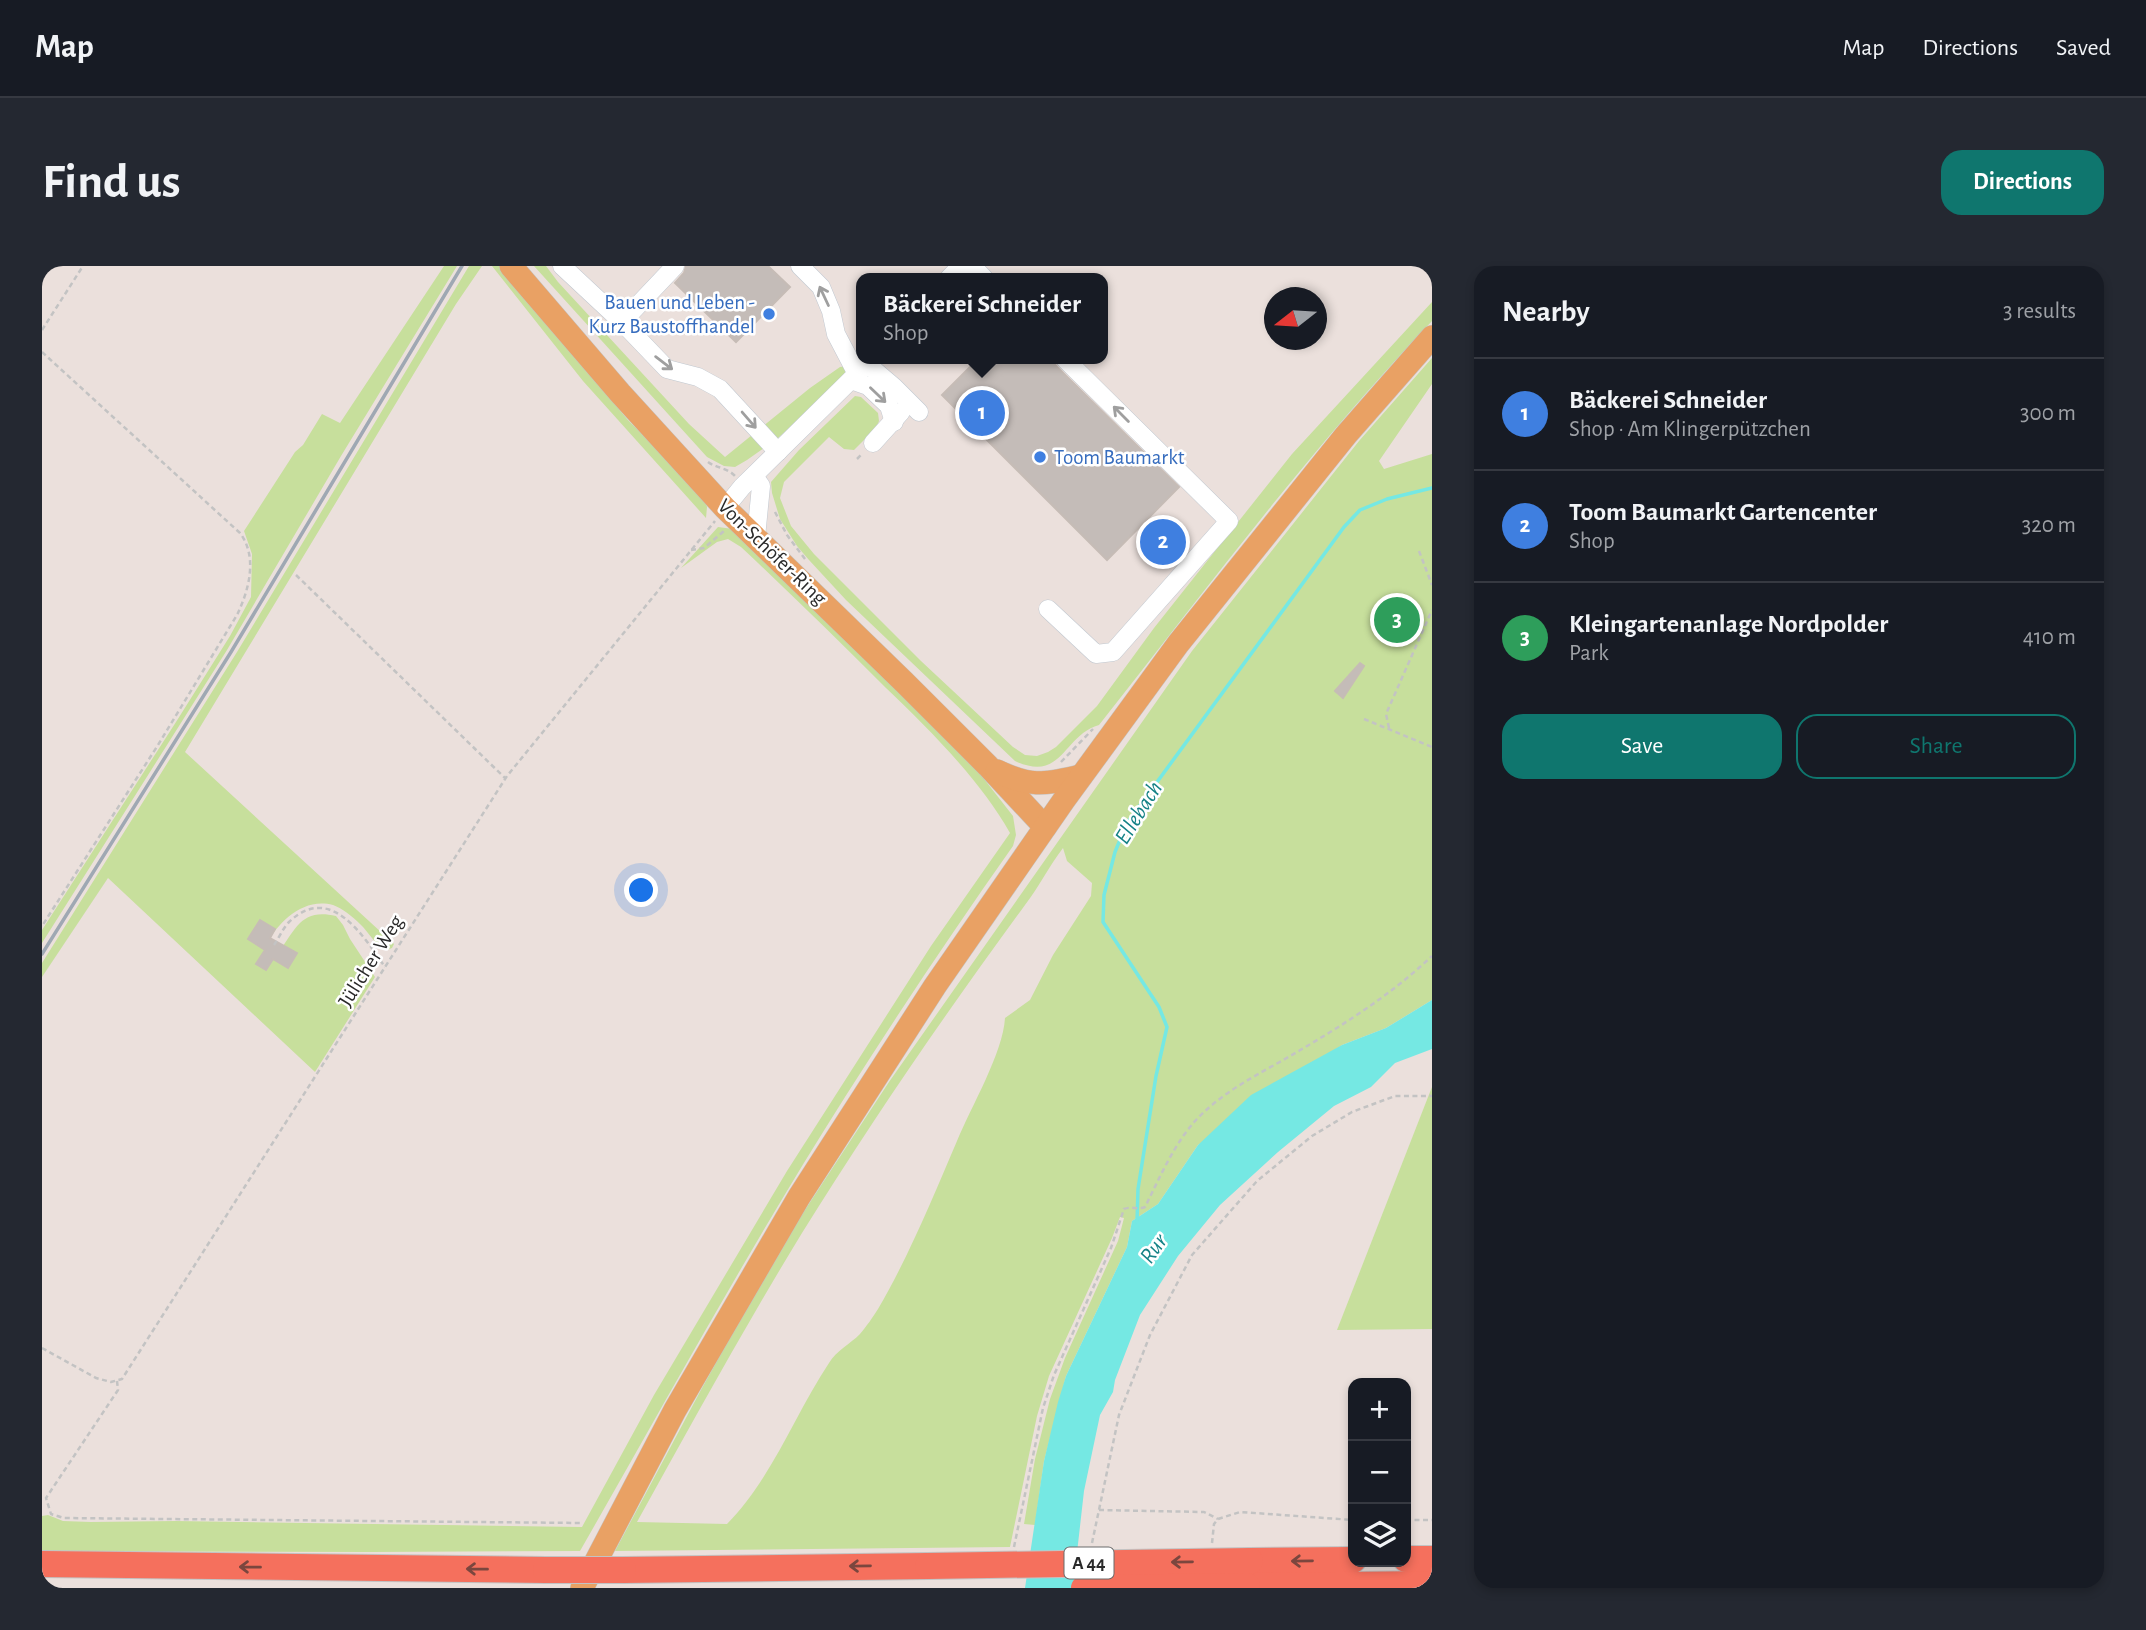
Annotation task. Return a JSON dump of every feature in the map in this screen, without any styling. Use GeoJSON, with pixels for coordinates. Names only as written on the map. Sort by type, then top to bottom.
{"type":"FeatureCollection","features":[{"type":"Feature","properties":{"kind":"highway"},"geometry":{"type":"LineString","coordinates":[[1411,1559],[1432,1559]]}},
{"type":"Feature","properties":{"kind":"highway","name":"A 44"},"geometry":{"type":"LineString","coordinates":[[1084,1588],[1248,1574],[1348,1561]]}},
{"type":"Feature","properties":{"kind":"highway","name":"A 44"},"geometry":{"type":"LineString","coordinates":[[42,1564],[546,1570],[928,1566],[1248,1574],[1432,1584]]}},
{"type":"Feature","properties":{"kind":"main road","name":"Von-Schöfer-Ring"},"geometry":{"type":"LineString","coordinates":[[511,266],[620,393],[725,508],[988,766],[1045,827]]}},
{"type":"Feature","properties":{"kind":"main road"},"geometry":{"type":"LineString","coordinates":[[582,1588],[675,1410],[799,1197],[934,986],[1178,644],[1346,435],[1432,337]]}},
{"type":"Feature","properties":{"kind":"main road"},"geometry":{"type":"LineString","coordinates":[[988,766],[1021,782],[1053,782],[1082,776]]}},
{"type":"Feature","properties":{"kind":"street"},"geometry":{"type":"LineString","coordinates":[[562,266],[667,369],[698,377],[720,389],[778,452]]}},
{"type":"Feature","properties":{"kind":"street"},"geometry":{"type":"LineString","coordinates":[[622,322],[675,266]]}},
{"type":"Feature","properties":{"kind":"street"},"geometry":{"type":"LineString","coordinates":[[800,266],[821,287],[831,311],[836,334],[856,361]]}},
{"type":"Feature","properties":{"kind":"street"},"geometry":{"type":"LineString","coordinates":[[1048,609],[1096,654],[1113,652],[1229,521],[1070,364]]}},
{"type":"Feature","properties":{"kind":"street"},"geometry":{"type":"LineString","coordinates":[[725,508],[748,481],[862,369]]}},
{"type":"Feature","properties":{"kind":"street"},"geometry":{"type":"LineString","coordinates":[[862,369],[894,387],[919,412]]}},
{"type":"Feature","properties":{"kind":"street"},"geometry":{"type":"LineString","coordinates":[[862,369],[868,386],[888,406],[894,422]]}},
{"type":"Feature","properties":{"kind":"street"},"geometry":{"type":"LineString","coordinates":[[878,443],[901,411],[905,399]]}},
{"type":"Feature","properties":{"kind":"street"},"geometry":{"type":"LineString","coordinates":[[748,481],[761,486],[757,537]]}},
{"type":"Feature","properties":{"kind":"path"},"geometry":{"type":"LineString","coordinates":[[42,330],[83,266]]}},
{"type":"Feature","properties":{"kind":"path"},"geometry":{"type":"LineString","coordinates":[[42,352],[240,533],[247,547],[250,567],[250,577],[237,615],[42,926]]}},
{"type":"Feature","properties":{"kind":"path"},"geometry":{"type":"LineString","coordinates":[[708,462],[748,481]]}},
{"type":"Feature","properties":{"kind":"path"},"geometry":{"type":"LineString","coordinates":[[760,503],[773,504],[776,516],[787,535],[810,566]]}},
{"type":"Feature","properties":{"kind":"path","name":"Jülicher Weg"},"geometry":{"type":"LineString","coordinates":[[580,1523],[64,1518],[51,1514],[46,1498],[118,1390],[117,1381],[122,1380],[130,1369],[506,778],[725,508]]}},
{"type":"Feature","properties":{"kind":"path"},"geometry":{"type":"LineString","coordinates":[[1419,551],[1432,585]]}},
{"type":"Feature","properties":{"kind":"path"},"geometry":{"type":"LineString","coordinates":[[296,575],[506,778]]}},
{"type":"Feature","properties":{"kind":"path"},"geometry":{"type":"LineString","coordinates":[[1389,728],[1386,714],[1432,610]]}},
{"type":"Feature","properties":{"kind":"path"},"geometry":{"type":"LineString","coordinates":[[1364,719],[1432,747]]}},
{"type":"Feature","properties":{"kind":"path"},"geometry":{"type":"LineString","coordinates":[[1055,765],[1065,759],[1092,729],[1109,738]]}},
{"type":"Feature","properties":{"kind":"path"},"geometry":{"type":"LineString","coordinates":[[274,945],[288,923],[299,915],[319,908],[329,909],[357,928],[385,967]]}},
{"type":"Feature","properties":{"kind":"path"},"geometry":{"type":"LineString","coordinates":[[1013,1549],[1043,1408],[1054,1375],[1111,1248],[1124,1209],[1145,1207],[1178,1143],[1197,1119],[1223,1097],[1363,1011],[1432,956]]}},
{"type":"Feature","properties":{"kind":"path"},"geometry":{"type":"LineString","coordinates":[[1092,1546],[1119,1415],[1150,1335],[1192,1255],[1257,1181],[1312,1136],[1352,1112],[1395,1096],[1432,1096]]}},
{"type":"Feature","properties":{"kind":"path"},"geometry":{"type":"LineString","coordinates":[[42,1348],[96,1378],[117,1381]]}},
{"type":"Feature","properties":{"kind":"path"},"geometry":{"type":"LineString","coordinates":[[1099,1510],[1204,1512],[1218,1519]]}},
{"type":"Feature","properties":{"kind":"path"},"geometry":{"type":"LineString","coordinates":[[1211,1550],[1214,1524],[1218,1519],[1240,1512],[1348,1520]]}},
{"type":"Feature","properties":{"kind":"path"},"geometry":{"type":"LineString","coordinates":[[1411,1520],[1432,1520]]}},
{"type":"Feature","properties":{"kind":"green space"},"geometry":{"type":"Polygon","coordinates":[[[444,266],[457,266],[227,650],[42,943],[42,930],[230,636],[251,597],[252,554],[244,531],[322,414],[340,423],[444,266]]]}},
{"type":"Feature","properties":{"kind":"green space"},"geometry":{"type":"Polygon","coordinates":[[[469,266],[482,266],[456,304],[185,752],[394,944],[387,950],[383,948],[347,913],[333,905],[322,903],[293,913],[266,944],[279,952],[301,922],[315,915],[336,916],[375,977],[315,1072],[108,878],[42,977],[42,963],[237,652],[469,266]]]}},
{"type":"Feature","properties":{"kind":"green space"},"geometry":{"type":"Polygon","coordinates":[[[492,266],[502,266],[627,419],[704,498],[706,518],[583,381],[492,266]]]}},
{"type":"Feature","properties":{"kind":"green space"},"geometry":{"type":"Polygon","coordinates":[[[534,266],[546,266],[689,424],[725,457],[840,367],[855,368],[777,439],[735,467],[724,466],[707,457],[534,266]]]}},
{"type":"Feature","properties":{"kind":"green space"},"geometry":{"type":"Polygon","coordinates":[[[1432,302],[1432,321],[1344,418],[1220,570],[1099,725],[1087,730],[1062,755],[1043,766],[1031,766],[1015,761],[846,600],[797,546],[780,519],[771,482],[799,450],[855,396],[861,397],[878,413],[876,428],[854,450],[844,449],[829,437],[784,482],[780,498],[791,526],[814,554],[921,661],[1013,747],[1025,755],[1037,756],[1056,747],[1097,706],[1154,628],[1292,454],[1432,302]]]}},
{"type":"Feature","properties":{"kind":"green space"},"geometry":{"type":"Polygon","coordinates":[[[1432,358],[1432,384],[1379,461],[1384,469],[1432,454],[1432,1000],[1386,1028],[1342,1045],[1198,1145],[1158,1204],[1132,1221],[1127,1247],[1066,1376],[1044,1461],[1035,1525],[1024,1524],[1035,1459],[1050,1399],[1065,1358],[1118,1241],[1124,1218],[1120,1217],[1049,1376],[1037,1416],[1010,1547],[615,1551],[747,1307],[799,1219],[889,1082],[1192,651],[1359,441],[1432,358]],[[1063,848],[855,1150],[759,1305],[637,1522],[727,1524],[743,1507],[770,1467],[832,1359],[860,1334],[876,1312],[930,1205],[986,1080],[999,1047],[1005,1018],[1030,1000],[1053,955],[1091,896],[1092,883],[1067,861],[1063,848]]]}},
{"type":"Feature","properties":{"kind":"green space"},"geometry":{"type":"Polygon","coordinates":[[[718,527],[733,529],[746,541],[977,770],[1013,816],[1016,835],[1013,846],[907,1002],[810,1153],[580,1551],[42,1551],[42,1516],[48,1515],[63,1521],[91,1522],[582,1527],[654,1395],[787,1171],[931,946],[1010,833],[984,794],[937,738],[741,547],[728,539],[717,542],[681,568],[718,527]]]}},
{"type":"Feature","properties":{"kind":"green space"},"geometry":{"type":"Polygon","coordinates":[[[1432,1087],[1432,1329],[1337,1330],[1430,1092],[1432,1087]]]}},
{"type":"Feature","properties":{"kind":"water","name":"Rur"},"geometry":{"type":"Polygon","coordinates":[[[1432,1000],[1432,1049],[1395,1063],[1371,1087],[1334,1106],[1220,1205],[1178,1256],[1140,1315],[1113,1392],[1100,1415],[1084,1491],[1073,1588],[1025,1588],[1044,1461],[1058,1402],[1066,1376],[1127,1247],[1132,1221],[1158,1204],[1198,1145],[1251,1095],[1342,1045],[1386,1028],[1432,1000]]]}},
{"type":"Feature","properties":{"kind":"building"},"geometry":{"type":"Polygon","coordinates":[[[686,266],[768,266],[790,287],[736,342],[675,283],[684,273],[686,266]]]}},
{"type":"Feature","properties":{"kind":"building"},"geometry":{"type":"Polygon","coordinates":[[[973,364],[1055,364],[1179,487],[1107,560],[942,395],[973,364]]]}},
{"type":"Feature","properties":{"kind":"building"},"geometry":{"type":"Polygon","coordinates":[[[1360,663],[1364,666],[1343,698],[1335,691],[1360,663]]]}},
{"type":"Feature","properties":{"kind":"building"},"geometry":{"type":"Polygon","coordinates":[[[260,920],[275,929],[270,938],[297,953],[288,968],[273,959],[266,970],[256,964],[265,950],[248,939],[260,920]]]}},
{"type":"Feature","properties":{"kind":"waterway","name":"Ellebach"},"geometry":{"type":"LineString","coordinates":[[1137,1222],[1138,1189],[1156,1076],[1167,1027],[1159,1007],[1103,922],[1104,895],[1115,852],[1127,823],[1344,527],[1360,510],[1387,499],[1432,488]]}},
{"type":"Feature","properties":{"kind":"railway"},"geometry":{"type":"LineString","coordinates":[[42,954],[231,652],[462,266]]}},
{"type":"Feature","properties":{"kind":"place","name":"Bauen und Leben - Kurz Baustoffhandel"},"geometry":{"type":"Point","coordinates":[769,314]}},
{"type":"Feature","properties":{"kind":"place","name":"Bäckerei Schneider"},"geometry":{"type":"Point","coordinates":[982,413]}},
{"type":"Feature","properties":{"kind":"place","name":"Toom Baumarkt"},"geometry":{"type":"Point","coordinates":[1040,457]}},
{"type":"Feature","properties":{"kind":"place","name":"Toom Baumarkt Gartencenter"},"geometry":{"type":"Point","coordinates":[1163,542]}},
{"type":"Feature","properties":{"kind":"place","name":"Kleingartenanlage Nordpolder"},"geometry":{"type":"Point","coordinates":[1397,620]}}]}
